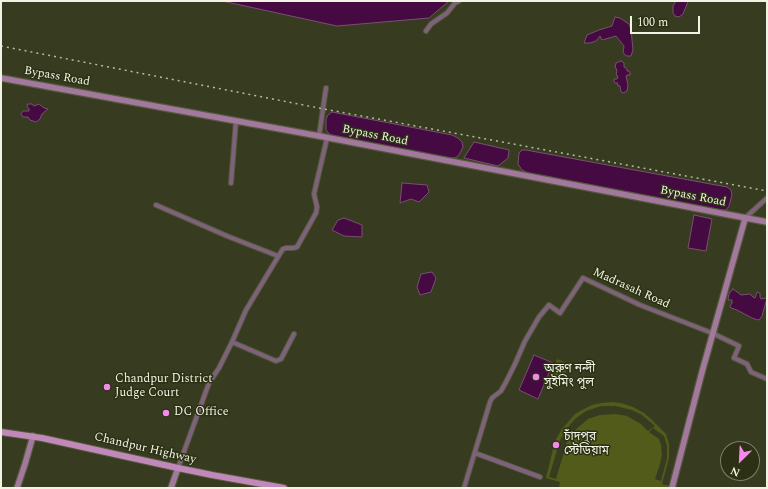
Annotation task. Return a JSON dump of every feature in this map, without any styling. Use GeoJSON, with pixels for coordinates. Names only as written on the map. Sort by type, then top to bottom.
{"type":"FeatureCollection","features":[{"type":"Feature","properties":{"kind":"main road","name":"Chandpur Highway"},"geometry":{"type":"LineString","coordinates":[[1,432],[34,436],[178,468],[284,488]]}},
{"type":"Feature","properties":{"kind":"street"},"geometry":{"type":"LineString","coordinates":[[426,31],[431,24],[447,13],[458,1]]}},
{"type":"Feature","properties":{"kind":"street","name":"Bypass Road"},"geometry":{"type":"LineString","coordinates":[[1,78],[319,136],[745,219],[767,222]]}},
{"type":"Feature","properties":{"kind":"street"},"geometry":{"type":"LineString","coordinates":[[319,136],[326,88]]}},
{"type":"Feature","properties":{"kind":"street"},"geometry":{"type":"LineString","coordinates":[[231,183],[236,121]]}},
{"type":"Feature","properties":{"kind":"street"},"geometry":{"type":"LineString","coordinates":[[171,488],[210,383],[232,342],[246,310],[283,249],[297,247],[316,213],[317,207],[314,194],[327,138]]}},
{"type":"Feature","properties":{"kind":"street"},"geometry":{"type":"LineString","coordinates":[[672,488],[712,333],[745,219],[767,198]]}},
{"type":"Feature","properties":{"kind":"street"},"geometry":{"type":"LineString","coordinates":[[156,205],[227,236],[278,256]]}},
{"type":"Feature","properties":{"kind":"street","name":"Madrasah Road"},"geometry":{"type":"LineString","coordinates":[[464,488],[492,398],[501,391],[525,341],[539,317],[549,306],[560,313],[583,278],[640,305],[712,333]]}},
{"type":"Feature","properties":{"kind":"street"},"geometry":{"type":"LineString","coordinates":[[712,333],[739,346],[734,358],[747,364],[751,372],[767,379]]}},
{"type":"Feature","properties":{"kind":"street"},"geometry":{"type":"LineString","coordinates":[[232,342],[276,361],[281,359],[294,334]]}},
{"type":"Feature","properties":{"kind":"street"},"geometry":{"type":"LineString","coordinates":[[17,488],[34,436]]}},
{"type":"Feature","properties":{"kind":"street"},"geometry":{"type":"LineString","coordinates":[[475,453],[540,477]]}},
{"type":"Feature","properties":{"kind":"green space"},"geometry":{"type":"Polygon","coordinates":[[[557,359],[569,364],[560,385],[548,380],[557,359]]]}},
{"type":"Feature","properties":{"kind":"green space"},"geometry":{"type":"Polygon","coordinates":[[[601,403],[621,403],[633,407],[644,413],[666,434],[669,444],[669,458],[662,484],[670,486],[669,488],[559,488],[560,482],[546,478],[555,441],[562,429],[575,414],[592,405],[601,403]],[[603,406],[586,411],[575,419],[569,426],[560,440],[549,477],[556,479],[567,442],[575,430],[588,419],[600,415],[616,414],[627,416],[641,424],[648,431],[655,426],[642,415],[632,410],[615,406],[603,406]],[[653,428],[649,432],[659,439],[662,455],[655,479],[661,481],[667,458],[667,446],[664,436],[653,428]]]}},
{"type":"Feature","properties":{"kind":"shaded area"},"geometry":{"type":"Polygon","coordinates":[[[222,1],[449,1],[429,18],[337,26],[222,1]]]}},
{"type":"Feature","properties":{"kind":"shaded area"},"geometry":{"type":"Polygon","coordinates":[[[676,1],[688,1],[683,14],[679,17],[675,16],[673,13],[673,6],[676,1]]]}},
{"type":"Feature","properties":{"kind":"shaded area"},"geometry":{"type":"Polygon","coordinates":[[[615,17],[620,18],[629,24],[631,29],[633,50],[631,56],[625,55],[623,52],[624,46],[616,36],[602,40],[600,36],[596,41],[584,43],[587,35],[612,26],[615,17]]]}},
{"type":"Feature","properties":{"kind":"shaded area"},"geometry":{"type":"Polygon","coordinates":[[[621,61],[630,73],[630,75],[626,76],[628,85],[627,91],[623,93],[621,92],[620,86],[617,85],[618,83],[615,83],[614,81],[614,79],[617,79],[618,76],[616,75],[616,63],[621,61]]]}},
{"type":"Feature","properties":{"kind":"shaded area"},"geometry":{"type":"Polygon","coordinates":[[[28,104],[32,104],[34,106],[39,104],[48,109],[36,122],[30,120],[28,117],[23,117],[21,114],[23,111],[29,111],[27,106],[28,104]]]}},
{"type":"Feature","properties":{"kind":"shaded area"},"geometry":{"type":"Polygon","coordinates":[[[332,112],[452,135],[462,142],[463,147],[457,157],[448,158],[331,136],[326,130],[326,119],[332,112]]]}},
{"type":"Feature","properties":{"kind":"shaded area"},"geometry":{"type":"Polygon","coordinates":[[[474,142],[509,150],[508,158],[498,166],[464,158],[474,142]]]}},
{"type":"Feature","properties":{"kind":"shaded area"},"geometry":{"type":"Polygon","coordinates":[[[522,150],[727,187],[731,190],[732,195],[729,206],[726,210],[720,210],[528,173],[522,170],[518,164],[519,153],[522,150]]]}},
{"type":"Feature","properties":{"kind":"shaded area"},"geometry":{"type":"Polygon","coordinates":[[[402,183],[427,185],[429,192],[419,202],[411,199],[400,203],[402,183]]]}},
{"type":"Feature","properties":{"kind":"shaded area"},"geometry":{"type":"Polygon","coordinates":[[[694,215],[712,219],[706,251],[688,248],[694,215]]]}},
{"type":"Feature","properties":{"kind":"shaded area"},"geometry":{"type":"Polygon","coordinates":[[[344,218],[362,225],[362,237],[344,236],[332,230],[338,220],[344,218]]]}},
{"type":"Feature","properties":{"kind":"shaded area"},"geometry":{"type":"Polygon","coordinates":[[[432,272],[436,278],[431,292],[420,295],[417,287],[421,274],[432,272]]]}},
{"type":"Feature","properties":{"kind":"shaded area"},"geometry":{"type":"Polygon","coordinates":[[[733,289],[741,295],[750,294],[755,298],[757,292],[760,293],[761,299],[767,298],[760,319],[758,320],[752,318],[731,308],[730,306],[732,300],[728,299],[729,294],[733,289]]]}},
{"type":"Feature","properties":{"kind":"shaded area","name":"অরুণ নন্দী সুইমিং পুল"},"geometry":{"type":"Polygon","coordinates":[[[534,355],[553,363],[538,399],[519,390],[534,355]]]}},
{"type":"Feature","properties":{"kind":"railway"},"geometry":{"type":"LineString","coordinates":[[1,46],[324,109],[767,191]]}},
{"type":"Feature","properties":{"kind":"place","name":"অরুণ নন্দী সুইমিং পুল"},"geometry":{"type":"Point","coordinates":[536,377]}},
{"type":"Feature","properties":{"kind":"place","name":"Chandpur District Judge Court"},"geometry":{"type":"Point","coordinates":[107,387]}},
{"type":"Feature","properties":{"kind":"place","name":"DC Office"},"geometry":{"type":"Point","coordinates":[166,413]}},
{"type":"Feature","properties":{"kind":"place","name":"চাঁদপুর স্টেডিয়াম"},"geometry":{"type":"Point","coordinates":[556,445]}}]}
